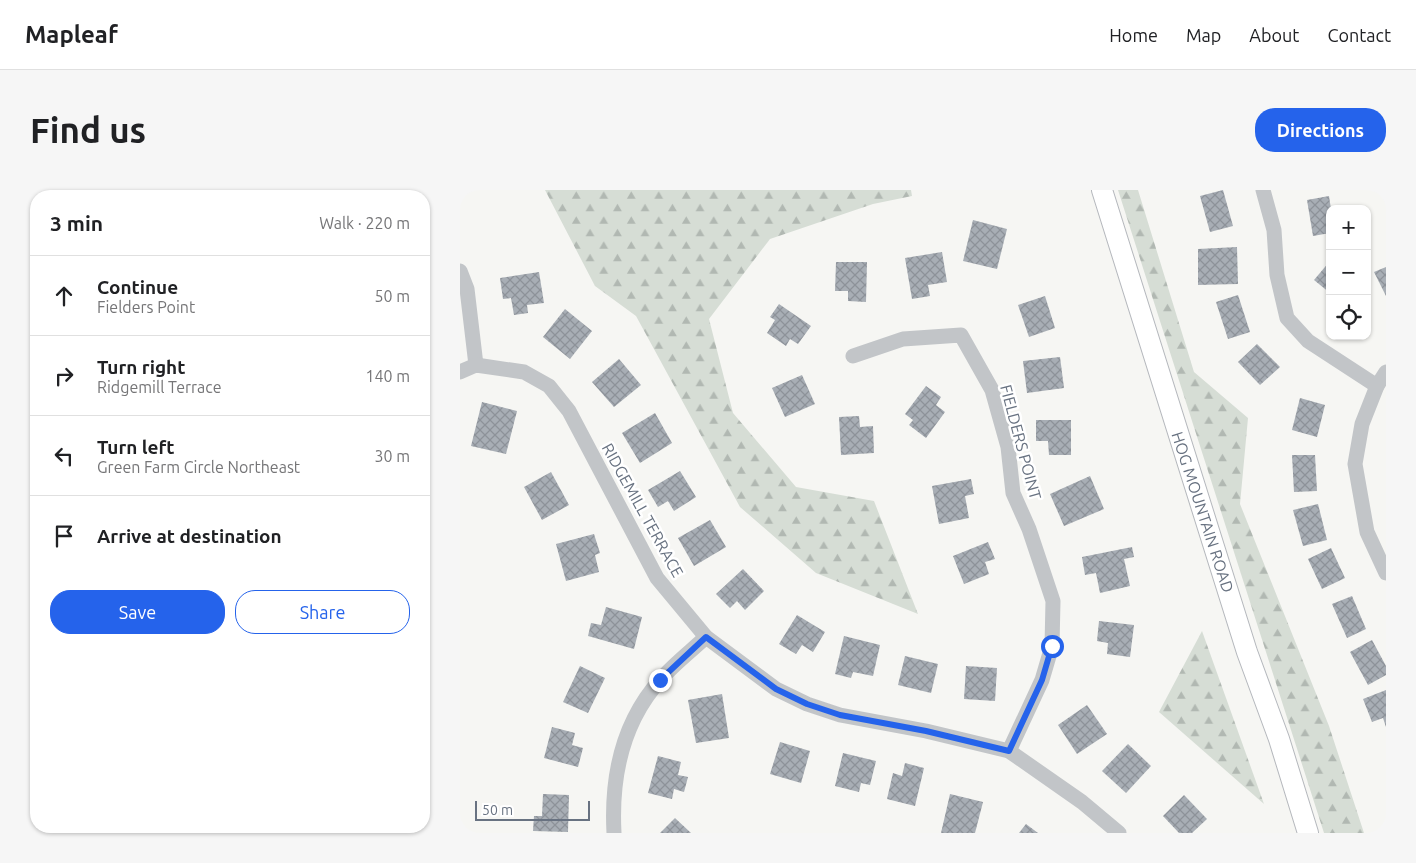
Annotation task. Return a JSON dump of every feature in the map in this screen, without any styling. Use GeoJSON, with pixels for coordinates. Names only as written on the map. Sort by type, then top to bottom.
{"type":"FeatureCollection","features":[{"type":"Feature","properties":{"kind":"street","name":"HOG MOUNTAIN ROAD"},"geometry":{"type":"LineString","coordinates":[[1102,190],[1247,652],[1278,738],[1308,833]]}},
{"type":"Feature","properties":{"kind":"street"},"geometry":{"type":"LineString","coordinates":[[1264,190],[1274,230],[1277,274],[1287,318],[1308,341],[1377,386]]}},
{"type":"Feature","properties":{"kind":"street"},"geometry":{"type":"LineString","coordinates":[[460,271],[467,289],[476,365],[460,372]]}},
{"type":"Feature","properties":{"kind":"street","name":"FIELDERS POINT"},"geometry":{"type":"LineString","coordinates":[[852,356],[903,339],[960,334],[992,390],[1008,447],[1013,493],[1029,529],[1053,601],[1052,646],[1042,680],[1009,751]]}},
{"type":"Feature","properties":{"kind":"street","name":"RIDGEMILL TERRACE"},"geometry":{"type":"LineString","coordinates":[[476,365],[524,372],[549,386],[569,411],[657,578],[706,637],[776,689],[807,704],[840,715],[926,731],[1009,751],[1082,802],[1118,833]]}},
{"type":"Feature","properties":{"kind":"street"},"geometry":{"type":"LineString","coordinates":[[1386,372],[1377,386],[1362,424],[1354,464],[1367,532],[1386,573]]}},
{"type":"Feature","properties":{"kind":"street"},"geometry":{"type":"LineString","coordinates":[[614,833],[612,806],[618,760],[631,723],[660,680],[706,637]]}},
{"type":"Feature","properties":{"kind":"green space"},"geometry":{"type":"Polygon","coordinates":[[[545,190],[911,190],[912,196],[873,204],[770,239],[709,319],[733,413],[796,487],[874,501],[918,614],[816,573],[740,507],[636,316],[595,286],[545,190]]]}},
{"type":"Feature","properties":{"kind":"green space"},"geometry":{"type":"Polygon","coordinates":[[[1118,190],[1138,190],[1194,372],[1248,418],[1240,504],[1329,726],[1364,833],[1324,833],[1118,190]]]}},
{"type":"Feature","properties":{"kind":"green space"},"geometry":{"type":"Polygon","coordinates":[[[1202,631],[1264,804],[1159,712],[1202,631]]]}},
{"type":"Feature","properties":{"kind":"building"},"geometry":{"type":"Polygon","coordinates":[[[1223,190],[1233,226],[1210,232],[1200,196],[1223,190]]]}},
{"type":"Feature","properties":{"kind":"building"},"geometry":{"type":"Polygon","coordinates":[[[1329,196],[1330,205],[1326,205],[1326,234],[1313,236],[1307,200],[1329,196]]]}},
{"type":"Feature","properties":{"kind":"building"},"geometry":{"type":"Polygon","coordinates":[[[973,220],[1007,229],[997,269],[963,261],[973,220]]]}},
{"type":"Feature","properties":{"kind":"building"},"geometry":{"type":"Polygon","coordinates":[[[1237,247],[1238,284],[1198,285],[1198,249],[1237,247]]]}},
{"type":"Feature","properties":{"kind":"building"},"geometry":{"type":"Polygon","coordinates":[[[942,252],[947,282],[928,285],[930,296],[912,299],[905,258],[942,252]]]}},
{"type":"Feature","properties":{"kind":"building"},"geometry":{"type":"Polygon","coordinates":[[[836,262],[867,262],[866,302],[848,301],[848,291],[835,291],[836,262]]]}},
{"type":"Feature","properties":{"kind":"building"},"geometry":{"type":"Polygon","coordinates":[[[1326,266],[1326,290],[1314,280],[1326,266]]]}},
{"type":"Feature","properties":{"kind":"building"},"geometry":{"type":"Polygon","coordinates":[[[1386,267],[1386,296],[1374,272],[1386,267]]]}},
{"type":"Feature","properties":{"kind":"building"},"geometry":{"type":"Polygon","coordinates":[[[539,272],[544,303],[527,305],[528,313],[514,315],[511,298],[503,299],[500,278],[539,272]]]}},
{"type":"Feature","properties":{"kind":"building"},"geometry":{"type":"Polygon","coordinates":[[[1238,295],[1250,332],[1228,339],[1216,302],[1238,295]]]}},
{"type":"Feature","properties":{"kind":"building"},"geometry":{"type":"Polygon","coordinates":[[[1045,296],[1055,328],[1029,337],[1018,305],[1045,296]]]}},
{"type":"Feature","properties":{"kind":"building"},"geometry":{"type":"Polygon","coordinates":[[[779,304],[811,326],[798,344],[790,339],[786,346],[767,333],[775,320],[770,317],[779,304]]]}},
{"type":"Feature","properties":{"kind":"building"},"geometry":{"type":"Polygon","coordinates":[[[565,309],[592,331],[570,359],[543,337],[565,309]]]}},
{"type":"Feature","properties":{"kind":"building"},"geometry":{"type":"Polygon","coordinates":[[[1257,344],[1280,367],[1260,385],[1238,362],[1257,344]]]}},
{"type":"Feature","properties":{"kind":"building"},"geometry":{"type":"Polygon","coordinates":[[[1060,357],[1064,388],[1027,393],[1023,361],[1060,357]]]}},
{"type":"Feature","properties":{"kind":"building"},"geometry":{"type":"Polygon","coordinates":[[[619,359],[641,385],[614,407],[592,382],[619,359]]]}},
{"type":"Feature","properties":{"kind":"building"},"geometry":{"type":"Polygon","coordinates":[[[802,375],[815,404],[785,417],[772,388],[802,375]]]}},
{"type":"Feature","properties":{"kind":"building"},"geometry":{"type":"Polygon","coordinates":[[[926,386],[941,397],[936,405],[945,412],[926,438],[909,425],[913,420],[905,414],[926,386]]]}},
{"type":"Feature","properties":{"kind":"building"},"geometry":{"type":"Polygon","coordinates":[[[1300,398],[1325,405],[1317,437],[1292,430],[1300,398]]]}},
{"type":"Feature","properties":{"kind":"building"},"geometry":{"type":"Polygon","coordinates":[[[482,402],[517,411],[506,454],[471,446],[482,402]]]}},
{"type":"Feature","properties":{"kind":"building"},"geometry":{"type":"Polygon","coordinates":[[[655,413],[672,443],[640,463],[622,433],[655,413]]]}},
{"type":"Feature","properties":{"kind":"building"},"geometry":{"type":"Polygon","coordinates":[[[859,416],[860,427],[873,426],[874,453],[841,455],[839,417],[859,416]]]}},
{"type":"Feature","properties":{"kind":"building"},"geometry":{"type":"Polygon","coordinates":[[[1036,420],[1071,420],[1071,455],[1049,455],[1048,441],[1036,441],[1036,420]]]}},
{"type":"Feature","properties":{"kind":"building"},"geometry":{"type":"Polygon","coordinates":[[[1292,455],[1315,455],[1317,491],[1294,492],[1292,455]]]}},
{"type":"Feature","properties":{"kind":"building"},"geometry":{"type":"Polygon","coordinates":[[[680,471],[696,497],[674,511],[668,501],[658,507],[648,490],[680,471]]]}},
{"type":"Feature","properties":{"kind":"building"},"geometry":{"type":"Polygon","coordinates":[[[551,472],[569,505],[542,520],[524,487],[551,472]]]}},
{"type":"Feature","properties":{"kind":"building"},"geometry":{"type":"Polygon","coordinates":[[[1090,476],[1104,509],[1064,526],[1050,494],[1090,476]]]}},
{"type":"Feature","properties":{"kind":"building"},"geometry":{"type":"Polygon","coordinates":[[[971,479],[974,494],[965,496],[969,518],[939,524],[932,486],[971,479]]]}},
{"type":"Feature","properties":{"kind":"building"},"geometry":{"type":"Polygon","coordinates":[[[1318,504],[1327,540],[1303,546],[1293,510],[1318,504]]]}},
{"type":"Feature","properties":{"kind":"building"},"geometry":{"type":"Polygon","coordinates":[[[710,520],[726,547],[694,566],[678,538],[710,520]]]}},
{"type":"Feature","properties":{"kind":"building"},"geometry":{"type":"Polygon","coordinates":[[[594,534],[600,553],[595,555],[599,572],[566,581],[556,544],[594,534]]]}},
{"type":"Feature","properties":{"kind":"building"},"geometry":{"type":"Polygon","coordinates":[[[988,542],[995,559],[985,562],[989,574],[964,584],[953,556],[988,542]]]}},
{"type":"Feature","properties":{"kind":"building"},"geometry":{"type":"Polygon","coordinates":[[[1132,547],[1134,557],[1124,559],[1130,586],[1100,593],[1096,573],[1085,575],[1082,557],[1132,547]]]}},
{"type":"Feature","properties":{"kind":"building"},"geometry":{"type":"Polygon","coordinates":[[[1331,548],[1345,578],[1322,589],[1308,559],[1331,548]]]}},
{"type":"Feature","properties":{"kind":"building"},"geometry":{"type":"Polygon","coordinates":[[[743,569],[764,591],[745,610],[737,601],[730,608],[716,594],[743,569]]]}},
{"type":"Feature","properties":{"kind":"building"},"geometry":{"type":"Polygon","coordinates":[[[1352,596],[1366,629],[1347,638],[1332,604],[1352,596]]]}},
{"type":"Feature","properties":{"kind":"building"},"geometry":{"type":"Polygon","coordinates":[[[606,607],[642,617],[634,649],[588,636],[591,623],[601,625],[606,607]]]}},
{"type":"Feature","properties":{"kind":"building"},"geometry":{"type":"Polygon","coordinates":[[[797,615],[825,632],[813,652],[802,645],[796,654],[779,644],[797,615]]]}},
{"type":"Feature","properties":{"kind":"building"},"geometry":{"type":"Polygon","coordinates":[[[1099,621],[1134,625],[1130,657],[1107,654],[1108,643],[1097,641],[1099,621]]]}},
{"type":"Feature","properties":{"kind":"building"},"geometry":{"type":"Polygon","coordinates":[[[844,636],[880,645],[873,676],[853,672],[851,678],[835,674],[844,636]]]}},
{"type":"Feature","properties":{"kind":"building"},"geometry":{"type":"Polygon","coordinates":[[[1372,640],[1386,666],[1386,675],[1368,685],[1350,652],[1372,640]]]}},
{"type":"Feature","properties":{"kind":"building"},"geometry":{"type":"Polygon","coordinates":[[[905,656],[938,664],[931,693],[898,685],[905,656]]]}},
{"type":"Feature","properties":{"kind":"building"},"geometry":{"type":"Polygon","coordinates":[[[580,666],[605,678],[588,713],[563,702],[580,666]]]}},
{"type":"Feature","properties":{"kind":"building"},"geometry":{"type":"Polygon","coordinates":[[[966,666],[997,668],[995,701],[964,699],[966,666]]]}},
{"type":"Feature","properties":{"kind":"building"},"geometry":{"type":"Polygon","coordinates":[[[1386,690],[1386,727],[1383,718],[1372,722],[1363,699],[1386,690]]]}},
{"type":"Feature","properties":{"kind":"building"},"geometry":{"type":"Polygon","coordinates":[[[722,694],[729,738],[696,743],[688,700],[722,694]]]}},
{"type":"Feature","properties":{"kind":"building"},"geometry":{"type":"Polygon","coordinates":[[[1087,705],[1107,734],[1077,754],[1058,725],[1087,705]]]}},
{"type":"Feature","properties":{"kind":"building"},"geometry":{"type":"Polygon","coordinates":[[[552,727],[575,733],[572,745],[583,748],[578,767],[544,758],[552,727]]]}},
{"type":"Feature","properties":{"kind":"building"},"geometry":{"type":"Polygon","coordinates":[[[780,742],[810,751],[801,783],[770,774],[780,742]]]}},
{"type":"Feature","properties":{"kind":"building"},"geometry":{"type":"Polygon","coordinates":[[[1128,744],[1151,766],[1126,793],[1102,771],[1128,744]]]}},
{"type":"Feature","properties":{"kind":"building"},"geometry":{"type":"Polygon","coordinates":[[[843,753],[876,761],[870,785],[861,783],[859,792],[835,786],[843,753]]]}},
{"type":"Feature","properties":{"kind":"building"},"geometry":{"type":"Polygon","coordinates":[[[658,756],[681,762],[678,775],[688,777],[684,792],[674,789],[672,799],[648,793],[658,756]]]}},
{"type":"Feature","properties":{"kind":"building"},"geometry":{"type":"Polygon","coordinates":[[[905,763],[924,768],[915,806],[887,799],[893,773],[902,776],[905,763]]]}},
{"type":"Feature","properties":{"kind":"building"},"geometry":{"type":"Polygon","coordinates":[[[543,794],[569,795],[568,832],[533,831],[534,816],[542,816],[543,794]]]}},
{"type":"Feature","properties":{"kind":"building"},"geometry":{"type":"Polygon","coordinates":[[[950,794],[983,802],[975,833],[941,833],[950,794]]]}},
{"type":"Feature","properties":{"kind":"building"},"geometry":{"type":"Polygon","coordinates":[[[1184,795],[1207,819],[1192,833],[1179,833],[1163,816],[1184,795]]]}},
{"type":"Feature","properties":{"kind":"building"},"geometry":{"type":"Polygon","coordinates":[[[675,818],[691,833],[660,833],[675,818]]]}},
{"type":"Feature","properties":{"kind":"building"},"geometry":{"type":"Polygon","coordinates":[[[1026,824],[1038,833],[1019,833],[1026,824]]]}},
{"type":"Feature","properties":{"kind":"route"},"geometry":{"type":"LineString","coordinates":[[660,680],[706,637],[776,689],[807,704],[840,715],[926,731],[1009,751],[1042,680],[1052,646]]}}]}
